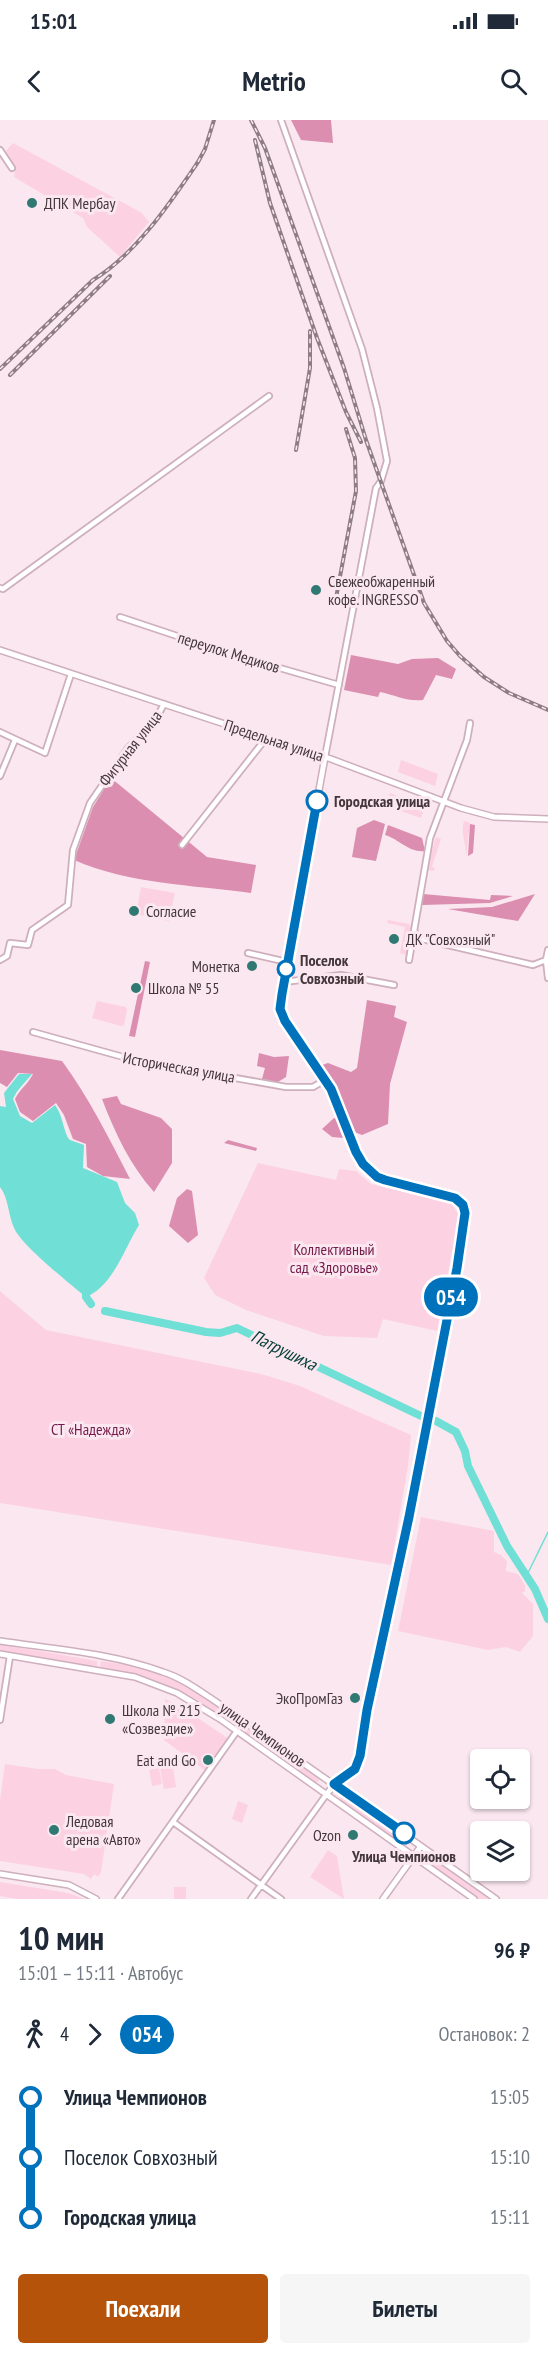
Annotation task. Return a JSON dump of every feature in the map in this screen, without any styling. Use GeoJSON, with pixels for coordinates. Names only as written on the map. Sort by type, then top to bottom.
{"type":"FeatureCollection","features":[{"type":"Feature","properties":{"kind":"street"},"geometry":{"type":"LineString","coordinates":[[251,1899],[334,1784],[353,1771],[358,1763],[429,1413],[465,1218],[465,1209],[460,1201],[448,1195],[385,1180],[367,1169],[359,1160],[336,1098],[282,1014],[281,1001],[287,962],[349,640],[375,488],[381,481],[387,460],[362,349],[281,120]]}},
{"type":"Feature","properties":{"kind":"street"},"geometry":{"type":"LineString","coordinates":[[0,150],[12,168]]}},
{"type":"Feature","properties":{"kind":"street"},"geometry":{"type":"LineString","coordinates":[[0,588],[3,589],[269,396]]}},
{"type":"Feature","properties":{"kind":"street","name":"переулок Медиков"},"geometry":{"type":"LineString","coordinates":[[120,617],[234,655],[339,685]]}},
{"type":"Feature","properties":{"kind":"street","name":"Предельная улица"},"geometry":{"type":"LineString","coordinates":[[0,650],[267,737],[443,802],[494,817],[548,819]]}},
{"type":"Feature","properties":{"kind":"street"},"geometry":{"type":"LineString","coordinates":[[0,732],[45,753],[71,674]]}},
{"type":"Feature","properties":{"kind":"street","name":"Фигурная улица"},"geometry":{"type":"LineString","coordinates":[[0,960],[7,956],[10,943],[28,945],[32,930],[68,905],[73,850],[90,804],[128,748],[156,719],[164,704]]}},
{"type":"Feature","properties":{"kind":"street"},"geometry":{"type":"LineString","coordinates":[[409,960],[430,838],[467,740],[470,723]]}},
{"type":"Feature","properties":{"kind":"street"},"geometry":{"type":"LineString","coordinates":[[182,845],[267,737]]}},
{"type":"Feature","properties":{"kind":"street"},"geometry":{"type":"LineString","coordinates":[[0,776],[15,740]]}},
{"type":"Feature","properties":{"kind":"street"},"geometry":{"type":"LineString","coordinates":[[415,931],[418,938],[510,960],[533,964],[546,960]]}},
{"type":"Feature","properties":{"kind":"street"},"geometry":{"type":"LineString","coordinates":[[548,950],[546,960],[548,978]]}},
{"type":"Feature","properties":{"kind":"street"},"geometry":{"type":"LineString","coordinates":[[249,953],[287,962]]}},
{"type":"Feature","properties":{"kind":"street"},"geometry":{"type":"LineString","coordinates":[[284,982],[341,975],[394,985]]}},
{"type":"Feature","properties":{"kind":"street","name":"Историческая улица"},"geometry":{"type":"LineString","coordinates":[[33,1032],[134,1060],[286,1087],[314,1087],[325,1080]]}},
{"type":"Feature","properties":{"kind":"street","name":"улица Чемпионов"},"geometry":{"type":"LineString","coordinates":[[0,1641],[121,1661],[173,1676],[215,1701],[496,1899]]}},
{"type":"Feature","properties":{"kind":"street","name":"улица Чемпионов"},"geometry":{"type":"LineString","coordinates":[[0,1654],[144,1680],[191,1700],[474,1899]]}},
{"type":"Feature","properties":{"kind":"street"},"geometry":{"type":"LineString","coordinates":[[0,1720],[9,1656]]}},
{"type":"Feature","properties":{"kind":"street"},"geometry":{"type":"LineString","coordinates":[[118,1899],[237,1731]]}},
{"type":"Feature","properties":{"kind":"street"},"geometry":{"type":"LineString","coordinates":[[173,1822],[281,1899]]}},
{"type":"Feature","properties":{"kind":"street"},"geometry":{"type":"LineString","coordinates":[[383,1899],[421,1846]]}},
{"type":"Feature","properties":{"kind":"street"},"geometry":{"type":"LineString","coordinates":[[0,1874],[69,1885],[96,1899]]}},
{"type":"Feature","properties":{"kind":"green space"},"geometry":{"type":"Polygon","coordinates":[[[13,143],[142,213],[149,222],[120,257],[87,227],[83,218],[14,177],[15,170],[5,152],[13,143]]]}},
{"type":"Feature","properties":{"kind":"green space"},"geometry":{"type":"Polygon","coordinates":[[[401,760],[438,774],[435,786],[398,772],[401,760]]]}},
{"type":"Feature","properties":{"kind":"green space"},"geometry":{"type":"Polygon","coordinates":[[[390,793],[425,807],[421,818],[386,806],[390,793]]]}},
{"type":"Feature","properties":{"kind":"green space"},"geometry":{"type":"Polygon","coordinates":[[[464,821],[470,823],[466,858],[463,830],[464,821]]]}},
{"type":"Feature","properties":{"kind":"green space"},"geometry":{"type":"Polygon","coordinates":[[[436,837],[441,839],[432,867],[435,868],[434,871],[426,870],[436,837]]]}},
{"type":"Feature","properties":{"kind":"green space"},"geometry":{"type":"Polygon","coordinates":[[[141,887],[175,893],[169,921],[136,914],[141,887]]]}},
{"type":"Feature","properties":{"kind":"green space"},"geometry":{"type":"Polygon","coordinates":[[[388,920],[409,924],[413,929],[406,955],[400,953],[405,927],[387,923],[388,920]]]}},
{"type":"Feature","properties":{"kind":"green space"},"geometry":{"type":"Polygon","coordinates":[[[97,1001],[126,1007],[124,1025],[92,1018],[97,1001]]]}},
{"type":"Feature","properties":{"kind":"green space","name":"Коллективный сад «Здоровье»"},"geometry":{"type":"Polygon","coordinates":[[[258,1163],[336,1180],[339,1169],[356,1171],[371,1184],[451,1203],[459,1215],[437,1331],[383,1319],[377,1338],[324,1336],[246,1310],[215,1295],[204,1278],[258,1163]]]}},
{"type":"Feature","properties":{"kind":"green space","name":"СТ «Надежда»"},"geometry":{"type":"Polygon","coordinates":[[[0,1291],[46,1330],[261,1374],[300,1386],[411,1435],[391,1565],[0,1503],[0,1291]]]}},
{"type":"Feature","properties":{"kind":"green space"},"geometry":{"type":"Polygon","coordinates":[[[421,1517],[494,1531],[494,1552],[507,1561],[506,1571],[518,1574],[525,1585],[525,1591],[522,1593],[533,1604],[533,1636],[520,1652],[506,1647],[488,1650],[398,1631],[421,1517]]]}},
{"type":"Feature","properties":{"kind":"green space"},"geometry":{"type":"Polygon","coordinates":[[[0,1644],[97,1661],[97,1667],[0,1652],[0,1644]]]}},
{"type":"Feature","properties":{"kind":"green space"},"geometry":{"type":"Polygon","coordinates":[[[101,1661],[133,1666],[178,1681],[204,1696],[321,1777],[317,1783],[200,1702],[177,1689],[131,1673],[100,1668],[101,1661]]]}},
{"type":"Feature","properties":{"kind":"green space"},"geometry":{"type":"Polygon","coordinates":[[[165,1699],[180,1706],[229,1739],[207,1772],[164,1740],[165,1699]]]}},
{"type":"Feature","properties":{"kind":"green space","name":"Ледовая арена «Авто»"},"geometry":{"type":"Polygon","coordinates":[[[5,1764],[55,1769],[66,1775],[114,1784],[101,1872],[98,1877],[94,1874],[91,1879],[84,1874],[0,1861],[0,1800],[5,1764]]]}},
{"type":"Feature","properties":{"kind":"green space"},"geometry":{"type":"Polygon","coordinates":[[[173,1766],[176,1787],[164,1789],[160,1768],[173,1766]]]}},
{"type":"Feature","properties":{"kind":"green space"},"geometry":{"type":"Polygon","coordinates":[[[159,1768],[162,1784],[152,1786],[149,1770],[159,1768]]]}},
{"type":"Feature","properties":{"kind":"green space"},"geometry":{"type":"Polygon","coordinates":[[[343,1793],[410,1841],[405,1847],[339,1799],[343,1793]]]}},
{"type":"Feature","properties":{"kind":"green space"},"geometry":{"type":"Polygon","coordinates":[[[238,1801],[248,1805],[242,1823],[232,1819],[238,1801]]]}},
{"type":"Feature","properties":{"kind":"green space"},"geometry":{"type":"Polygon","coordinates":[[[328,1850],[337,1856],[344,1899],[310,1877],[328,1850]]]}},
{"type":"Feature","properties":{"kind":"green space"},"geometry":{"type":"Polygon","coordinates":[[[433,1857],[492,1899],[479,1899],[428,1863],[433,1857]]]}},
{"type":"Feature","properties":{"kind":"green space"},"geometry":{"type":"Polygon","coordinates":[[[0,1882],[68,1893],[85,1899],[16,1899],[0,1896],[0,1882]]]}},
{"type":"Feature","properties":{"kind":"green space"},"geometry":{"type":"Polygon","coordinates":[[[174,1887],[186,1887],[186,1899],[174,1899],[174,1887]]]}},
{"type":"Feature","properties":{"kind":"shaded area"},"geometry":{"type":"Polygon","coordinates":[[[291,120],[331,120],[333,143],[301,140],[291,120]]]}},
{"type":"Feature","properties":{"kind":"shaded area"},"geometry":{"type":"Polygon","coordinates":[[[351,655],[398,664],[412,659],[438,658],[456,669],[452,679],[436,675],[423,700],[407,699],[380,692],[378,697],[344,690],[351,655]]]}},
{"type":"Feature","properties":{"kind":"shaded area"},"geometry":{"type":"Polygon","coordinates":[[[111,778],[207,857],[256,865],[251,893],[139,879],[74,860],[93,807],[111,778]]]}},
{"type":"Feature","properties":{"kind":"shaded area"},"geometry":{"type":"Polygon","coordinates":[[[374,820],[385,824],[376,861],[352,857],[357,828],[374,820]]]}},
{"type":"Feature","properties":{"kind":"shaded area"},"geometry":{"type":"Polygon","coordinates":[[[470,824],[475,825],[473,853],[468,856],[470,824]]]}},
{"type":"Feature","properties":{"kind":"shaded area"},"geometry":{"type":"Polygon","coordinates":[[[388,825],[422,838],[425,851],[409,848],[385,835],[388,825]]]}},
{"type":"Feature","properties":{"kind":"shaded area"},"geometry":{"type":"Polygon","coordinates":[[[423,894],[490,900],[491,895],[513,896],[490,903],[422,905],[423,894]]]}},
{"type":"Feature","properties":{"kind":"shaded area"},"geometry":{"type":"Polygon","coordinates":[[[535,894],[518,921],[448,909],[492,907],[535,894]]]}},
{"type":"Feature","properties":{"kind":"shaded area"},"geometry":{"type":"Polygon","coordinates":[[[145,961],[150,962],[135,1037],[129,1036],[145,961]]]}},
{"type":"Feature","properties":{"kind":"shaded area"},"geometry":{"type":"Polygon","coordinates":[[[367,1000],[396,1006],[394,1017],[407,1022],[390,1084],[388,1124],[362,1135],[352,1131],[322,1065],[328,1063],[351,1072],[357,1068],[367,1000]]]}},
{"type":"Feature","properties":{"kind":"shaded area"},"geometry":{"type":"Polygon","coordinates":[[[0,1050],[62,1061],[90,1104],[130,1179],[103,1176],[87,1167],[86,1144],[73,1139],[64,1115],[56,1103],[33,1121],[20,1112],[15,1099],[33,1074],[18,1073],[7,1087],[0,1083],[0,1050]]]}},
{"type":"Feature","properties":{"kind":"shaded area"},"geometry":{"type":"Polygon","coordinates":[[[259,1053],[274,1057],[289,1056],[286,1077],[278,1082],[262,1079],[265,1068],[257,1066],[259,1053]]]}},
{"type":"Feature","properties":{"kind":"shaded area"},"geometry":{"type":"Polygon","coordinates":[[[19,1074],[32,1074],[13,1099],[20,1116],[32,1123],[55,1105],[70,1140],[84,1145],[83,1168],[117,1182],[125,1203],[135,1213],[139,1225],[111,1276],[95,1292],[86,1297],[48,1265],[20,1237],[13,1225],[0,1187],[0,1106],[6,1107],[4,1093],[19,1074]]]}},
{"type":"Feature","properties":{"kind":"shaded area"},"geometry":{"type":"Polygon","coordinates":[[[117,1096],[121,1104],[161,1118],[172,1129],[172,1163],[154,1192],[124,1148],[102,1099],[117,1096]]]}},
{"type":"Feature","properties":{"kind":"shaded area"},"geometry":{"type":"Polygon","coordinates":[[[334,1118],[337,1119],[344,1138],[332,1137],[322,1129],[334,1118]]]}},
{"type":"Feature","properties":{"kind":"shaded area"},"geometry":{"type":"Polygon","coordinates":[[[228,1140],[257,1148],[256,1151],[224,1143],[228,1140]]]}},
{"type":"Feature","properties":{"kind":"shaded area"},"geometry":{"type":"Polygon","coordinates":[[[187,1189],[192,1191],[198,1235],[188,1243],[169,1226],[177,1198],[187,1189]]]}},
{"type":"Feature","properties":{"kind":"waterway","name":"Патрушиха"},"geometry":{"type":"LineString","coordinates":[[86,1286],[86,1297],[91,1304]]}},
{"type":"Feature","properties":{"kind":"waterway","name":"Патрушиха"},"geometry":{"type":"LineString","coordinates":[[105,1311],[206,1332],[220,1333],[237,1328],[421,1416]]}},
{"type":"Feature","properties":{"kind":"waterway","name":"Патрушиха"},"geometry":{"type":"LineString","coordinates":[[436,1421],[456,1432],[465,1451],[468,1466],[507,1546],[535,1589],[548,1619]]}},
{"type":"Feature","properties":{"kind":"waterway"},"geometry":{"type":"LineString","coordinates":[[527,1575],[548,1532]]}},
{"type":"Feature","properties":{"kind":"railway"},"geometry":{"type":"LineString","coordinates":[[0,369],[93,280],[124,256],[151,227],[198,162],[205,149],[214,120]]}},
{"type":"Feature","properties":{"kind":"railway"},"geometry":{"type":"LineString","coordinates":[[251,120],[265,148],[344,368],[366,440],[424,603],[447,641],[484,677],[509,693],[548,710]]}},
{"type":"Feature","properties":{"kind":"railway"},"geometry":{"type":"LineString","coordinates":[[255,140],[270,203],[317,338],[346,412],[361,442]]}},
{"type":"Feature","properties":{"kind":"railway"},"geometry":{"type":"LineString","coordinates":[[10,375],[110,276]]}},
{"type":"Feature","properties":{"kind":"railway"},"geometry":{"type":"LineString","coordinates":[[296,450],[310,368],[310,331]]}},
{"type":"Feature","properties":{"kind":"railway"},"geometry":{"type":"LineString","coordinates":[[336,598],[356,491],[355,458],[346,429]]}},
{"type":"Feature","properties":{"kind":"bus line","name":"054"},"geometry":{"type":"LineString","coordinates":[[317,801],[280,1009],[288,1026],[336,1098],[359,1160],[367,1169],[385,1180],[448,1195],[460,1201],[465,1209],[457,1268],[409,1517],[367,1710],[360,1756],[355,1769],[334,1784],[404,1833]]}},
{"type":"Feature","properties":{"kind":"place","name":"ДПК Мербау"},"geometry":{"type":"Point","coordinates":[32,203]}},
{"type":"Feature","properties":{"kind":"place","name":"Свежеобжаренный кофе. INGRESSO"},"geometry":{"type":"Point","coordinates":[316,590]}},
{"type":"Feature","properties":{"kind":"place","name":"Городская улица"},"geometry":{"type":"Point","coordinates":[317,801]}},
{"type":"Feature","properties":{"kind":"place","name":"Согласие"},"geometry":{"type":"Point","coordinates":[134,911]}},
{"type":"Feature","properties":{"kind":"place","name":"ДК \"Совхозный\""},"geometry":{"type":"Point","coordinates":[394,939]}},
{"type":"Feature","properties":{"kind":"place","name":"Монетка"},"geometry":{"type":"Point","coordinates":[252,966]}},
{"type":"Feature","properties":{"kind":"place","name":"Поселок Совхозный"},"geometry":{"type":"Point","coordinates":[286,969]}},
{"type":"Feature","properties":{"kind":"place","name":"Школа № 55"},"geometry":{"type":"Point","coordinates":[136,988]}},
{"type":"Feature","properties":{"kind":"place","name":"ЭкоПромГаз"},"geometry":{"type":"Point","coordinates":[355,1698]}},
{"type":"Feature","properties":{"kind":"place","name":"Школа № 215 «Созвездие»"},"geometry":{"type":"Point","coordinates":[110,1719]}},
{"type":"Feature","properties":{"kind":"place","name":"Eat and Go"},"geometry":{"type":"Point","coordinates":[208,1760]}},
{"type":"Feature","properties":{"kind":"place","name":"Ледовая арена «Авто»"},"geometry":{"type":"Point","coordinates":[54,1830]}},
{"type":"Feature","properties":{"kind":"place","name":"Улица Чемпионов"},"geometry":{"type":"Point","coordinates":[404,1833]}},
{"type":"Feature","properties":{"kind":"place","name":"Ozon"},"geometry":{"type":"Point","coordinates":[353,1835]}}]}
